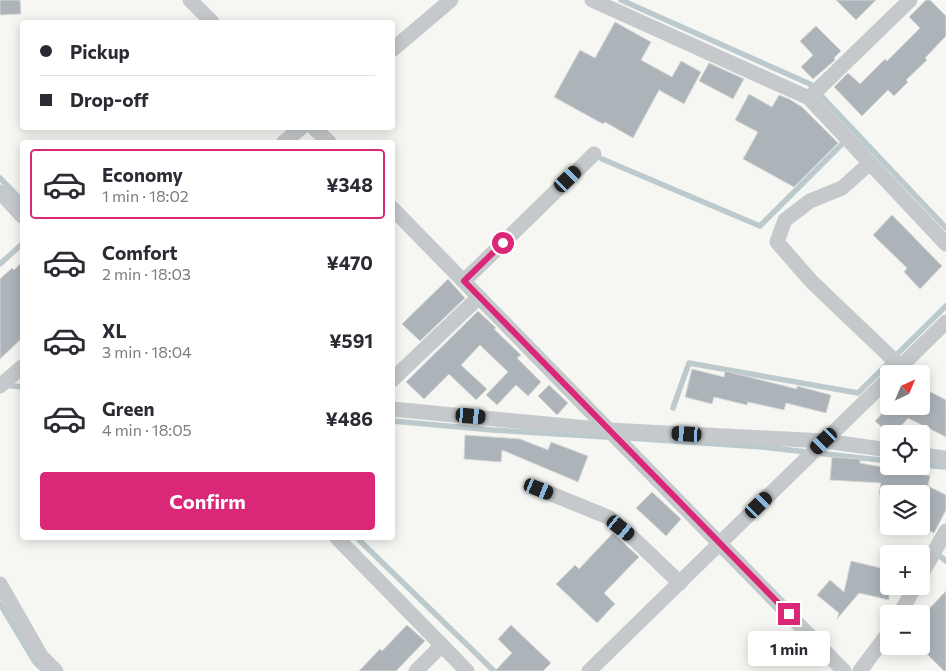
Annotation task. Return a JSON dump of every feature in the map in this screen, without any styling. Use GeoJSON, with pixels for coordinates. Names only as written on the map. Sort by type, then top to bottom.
{"type":"FeatureCollection","features":[{"type":"Feature","properties":{"kind":"street"},"geometry":{"type":"LineString","coordinates":[[190,0],[210,20]]}},
{"type":"Feature","properties":{"kind":"street"},"geometry":{"type":"LineString","coordinates":[[395,47],[451,0]]}},
{"type":"Feature","properties":{"kind":"street"},"geometry":{"type":"LineString","coordinates":[[592,0],[809,98],[946,244]]}},
{"type":"Feature","properties":{"kind":"street"},"geometry":{"type":"LineString","coordinates":[[809,98],[910,0]]}},
{"type":"Feature","properties":{"kind":"street"},"geometry":{"type":"LineString","coordinates":[[286,140],[299,130]]}},
{"type":"Feature","properties":{"kind":"street"},"geometry":{"type":"LineString","coordinates":[[316,130],[327,140]]}},
{"type":"Feature","properties":{"kind":"street"},"geometry":{"type":"LineString","coordinates":[[464,281],[594,154]]}},
{"type":"Feature","properties":{"kind":"street"},"geometry":{"type":"LineString","coordinates":[[870,163],[842,188],[810,201],[785,220],[777,242],[811,281],[892,365]]}},
{"type":"Feature","properties":{"kind":"street"},"geometry":{"type":"LineString","coordinates":[[0,192],[20,214]]}},
{"type":"Feature","properties":{"kind":"street"},"geometry":{"type":"LineString","coordinates":[[395,211],[844,671]]}},
{"type":"Feature","properties":{"kind":"street"},"geometry":{"type":"LineString","coordinates":[[395,377],[479,297]]}},
{"type":"Feature","properties":{"kind":"street"},"geometry":{"type":"LineString","coordinates":[[902,365],[946,322]]}},
{"type":"Feature","properties":{"kind":"street"},"geometry":{"type":"LineString","coordinates":[[8,380],[20,369]]}},
{"type":"Feature","properties":{"kind":"street"},"geometry":{"type":"LineString","coordinates":[[588,671],[880,387]]}},
{"type":"Feature","properties":{"kind":"street"},"geometry":{"type":"LineString","coordinates":[[395,409],[609,430],[824,441],[880,449]]}},
{"type":"Feature","properties":{"kind":"street"},"geometry":{"type":"LineString","coordinates":[[930,456],[946,458]]}},
{"type":"Feature","properties":{"kind":"street"},"geometry":{"type":"LineString","coordinates":[[539,489],[608,517],[634,538],[680,583]]}},
{"type":"Feature","properties":{"kind":"street"},"geometry":{"type":"LineString","coordinates":[[930,559],[946,531]]}},
{"type":"Feature","properties":{"kind":"street"},"geometry":{"type":"LineString","coordinates":[[339,540],[467,671]]}},
{"type":"Feature","properties":{"kind":"street"},"geometry":{"type":"LineString","coordinates":[[0,584],[41,656],[56,671]]}},
{"type":"Feature","properties":{"kind":"street"},"geometry":{"type":"LineString","coordinates":[[860,671],[880,644]]}},
{"type":"Feature","properties":{"kind":"street"},"geometry":{"type":"LineString","coordinates":[[416,671],[442,645]]}},
{"type":"Feature","properties":{"kind":"building"},"geometry":{"type":"Polygon","coordinates":[[[0,0],[20,0],[21,14],[0,15],[0,0]]]}},
{"type":"Feature","properties":{"kind":"building"},"geometry":{"type":"Polygon","coordinates":[[[836,0],[876,0],[856,20],[836,0]]]}},
{"type":"Feature","properties":{"kind":"building"},"geometry":{"type":"Polygon","coordinates":[[[926,0],[930,0],[946,16],[946,36],[894,96],[888,90],[862,116],[834,87],[848,73],[860,84],[885,59],[887,61],[920,28],[909,17],[926,0]]]}},
{"type":"Feature","properties":{"kind":"building"},"geometry":{"type":"Polygon","coordinates":[[[615,22],[651,42],[641,60],[672,77],[681,61],[701,72],[684,104],[659,90],[633,138],[554,97],[580,50],[595,58],[615,22]]]}},
{"type":"Feature","properties":{"kind":"building"},"geometry":{"type":"Polygon","coordinates":[[[816,26],[841,51],[834,58],[835,60],[813,79],[801,67],[813,55],[800,41],[816,26]]]}},
{"type":"Feature","properties":{"kind":"building"},"geometry":{"type":"Polygon","coordinates":[[[709,63],[744,79],[733,99],[699,81],[709,63]]]}},
{"type":"Feature","properties":{"kind":"building"},"geometry":{"type":"Polygon","coordinates":[[[749,94],[772,107],[779,95],[789,99],[802,107],[838,143],[794,187],[743,159],[758,132],[735,120],[749,94]]]}},
{"type":"Feature","properties":{"kind":"building"},"geometry":{"type":"Polygon","coordinates":[[[892,215],[942,266],[920,289],[904,272],[907,268],[873,235],[892,215]]]}},
{"type":"Feature","properties":{"kind":"building"},"geometry":{"type":"Polygon","coordinates":[[[20,264],[20,340],[0,359],[0,279],[12,268],[14,270],[20,264]]]}},
{"type":"Feature","properties":{"kind":"building"},"geometry":{"type":"Polygon","coordinates":[[[448,279],[465,298],[420,341],[402,324],[448,279]]]}},
{"type":"Feature","properties":{"kind":"building"},"geometry":{"type":"Polygon","coordinates":[[[478,311],[521,355],[517,358],[541,382],[528,396],[516,385],[497,405],[486,395],[508,372],[480,345],[461,365],[487,389],[476,400],[449,374],[424,399],[406,382],[478,311]]]}},
{"type":"Feature","properties":{"kind":"building"},"geometry":{"type":"Polygon","coordinates":[[[692,369],[724,377],[725,371],[797,389],[797,386],[831,395],[826,413],[786,403],[784,410],[748,402],[747,405],[714,397],[712,404],[685,397],[692,369]]]}},
{"type":"Feature","properties":{"kind":"building"},"geometry":{"type":"Polygon","coordinates":[[[549,385],[568,403],[557,415],[538,396],[549,385]]]}},
{"type":"Feature","properties":{"kind":"building"},"geometry":{"type":"Polygon","coordinates":[[[930,392],[946,400],[946,437],[930,429],[930,425],[922,425],[908,418],[902,425],[880,426],[875,421],[881,415],[930,415],[930,392]]]}},
{"type":"Feature","properties":{"kind":"building"},"geometry":{"type":"Polygon","coordinates":[[[465,435],[520,439],[548,450],[551,442],[588,456],[578,482],[502,450],[501,462],[464,459],[465,435]]]}},
{"type":"Feature","properties":{"kind":"building"},"geometry":{"type":"Polygon","coordinates":[[[832,457],[860,459],[860,463],[880,467],[880,475],[930,476],[928,485],[881,485],[881,483],[830,480],[832,457]]]}},
{"type":"Feature","properties":{"kind":"building"},"geometry":{"type":"Polygon","coordinates":[[[930,487],[946,495],[946,510],[934,533],[930,531],[930,487]]]}},
{"type":"Feature","properties":{"kind":"building"},"geometry":{"type":"Polygon","coordinates":[[[652,492],[681,519],[666,536],[636,508],[652,492]]]}},
{"type":"Feature","properties":{"kind":"building"},"geometry":{"type":"Polygon","coordinates":[[[613,533],[639,557],[604,593],[615,604],[597,623],[556,584],[575,565],[579,569],[613,533]]]}},
{"type":"Feature","properties":{"kind":"building"},"geometry":{"type":"Polygon","coordinates":[[[851,561],[880,568],[880,595],[889,595],[889,600],[859,593],[837,619],[839,613],[817,595],[830,580],[844,592],[851,561]]]}},
{"type":"Feature","properties":{"kind":"building"},"geometry":{"type":"Polygon","coordinates":[[[946,591],[946,671],[928,655],[930,655],[930,608],[946,591]]]}},
{"type":"Feature","properties":{"kind":"building"},"geometry":{"type":"Polygon","coordinates":[[[407,625],[425,641],[396,671],[359,671],[380,649],[382,651],[407,625]]]}},
{"type":"Feature","properties":{"kind":"building"},"geometry":{"type":"Polygon","coordinates":[[[511,625],[551,663],[543,671],[495,671],[512,653],[498,639],[511,625]]]}},
{"type":"Feature","properties":{"kind":"waterway"},"geometry":{"type":"LineString","coordinates":[[621,0],[810,84],[946,228]]}},
{"type":"Feature","properties":{"kind":"waterway"},"geometry":{"type":"LineString","coordinates":[[602,159],[760,226],[846,140]]}},
{"type":"Feature","properties":{"kind":"waterway"},"geometry":{"type":"LineString","coordinates":[[0,178],[20,199]]}},
{"type":"Feature","properties":{"kind":"waterway"},"geometry":{"type":"LineString","coordinates":[[0,264],[20,246]]}},
{"type":"Feature","properties":{"kind":"waterway"},"geometry":{"type":"LineString","coordinates":[[673,408],[689,363],[858,393],[946,306]]}},
{"type":"Feature","properties":{"kind":"waterway"},"geometry":{"type":"LineString","coordinates":[[5,385],[20,387]]}},
{"type":"Feature","properties":{"kind":"waterway"},"geometry":{"type":"LineString","coordinates":[[395,421],[607,437]]}},
{"type":"Feature","properties":{"kind":"waterway"},"geometry":{"type":"LineString","coordinates":[[629,438],[762,447],[880,460]]}},
{"type":"Feature","properties":{"kind":"waterway"},"geometry":{"type":"LineString","coordinates":[[930,466],[946,467]]}},
{"type":"Feature","properties":{"kind":"waterway"},"geometry":{"type":"LineString","coordinates":[[359,540],[494,671]]}},
{"type":"Feature","properties":{"kind":"waterway"},"geometry":{"type":"LineString","coordinates":[[941,557],[946,561]]}},
{"type":"Feature","properties":{"kind":"waterway"},"geometry":{"type":"LineString","coordinates":[[0,604],[35,662],[44,671]]}},
{"type":"Feature","properties":{"kind":"route"},"geometry":{"type":"LineString","coordinates":[[503,243],[464,281],[789,614]]}}]}
